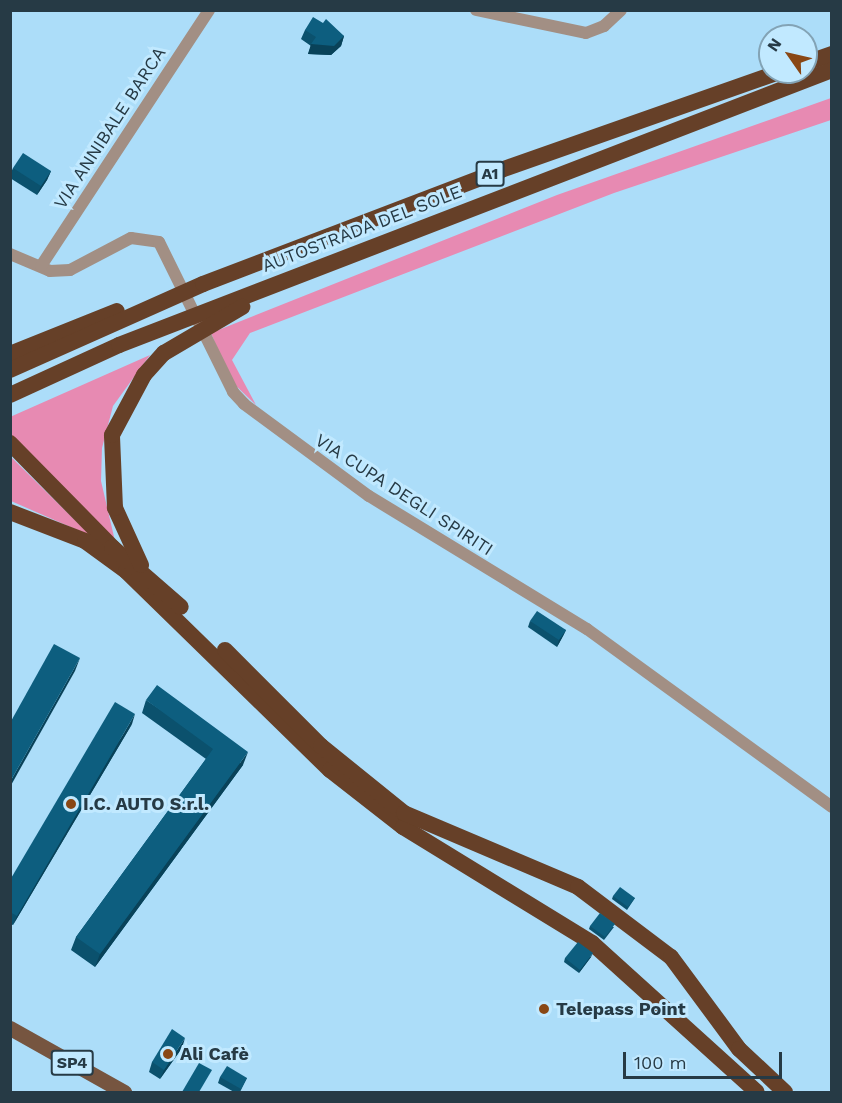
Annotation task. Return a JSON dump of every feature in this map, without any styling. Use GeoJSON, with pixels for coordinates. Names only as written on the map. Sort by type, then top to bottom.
{"type":"FeatureCollection","features":[{"type":"Feature","properties":{"kind":"highway","name":"AUTOSTRADA DEL SOLE"},"geometry":{"type":"LineString","coordinates":[[10,395],[119,345],[831,70]]}},
{"type":"Feature","properties":{"kind":"highway","name":"AUTOSTRADA DEL SOLE"},"geometry":{"type":"LineString","coordinates":[[10,370],[203,284],[501,170],[758,79]]}},
{"type":"Feature","properties":{"kind":"highway"},"geometry":{"type":"LineString","coordinates":[[143,569],[123,533],[110,474],[111,435],[127,401],[144,375],[186,337],[308,271]]}},
{"type":"Feature","properties":{"kind":"highway"},"geometry":{"type":"LineString","coordinates":[[10,354],[203,284]]}},
{"type":"Feature","properties":{"kind":"highway"},"geometry":{"type":"LineString","coordinates":[[10,443],[112,547],[162,604],[330,770],[403,827],[592,943],[757,1092]]}},
{"type":"Feature","properties":{"kind":"highway"},"geometry":{"type":"LineString","coordinates":[[10,512],[85,541],[162,604]]}},
{"type":"Feature","properties":{"kind":"highway"},"geometry":{"type":"LineString","coordinates":[[112,547],[143,569],[321,746],[404,813],[578,887],[671,957],[739,1049],[785,1092]]}},
{"type":"Feature","properties":{"kind":"main road","name":"SP4"},"geometry":{"type":"LineString","coordinates":[[15,1031],[124,1092]]}},
{"type":"Feature","properties":{"kind":"street","name":"VIA ANNIBALE BARCA"},"geometry":{"type":"LineString","coordinates":[[41,266],[209,10]]}},
{"type":"Feature","properties":{"kind":"street"},"geometry":{"type":"LineString","coordinates":[[476,10],[586,33],[604,26],[621,10]]}},
{"type":"Feature","properties":{"kind":"street","name":"VIA CUPA DEGLI SPIRITI"},"geometry":{"type":"LineString","coordinates":[[10,254],[41,266],[70,270],[131,238],[149,237],[159,242],[174,263],[233,392],[304,454],[587,629],[831,807]]}},
{"type":"Feature","properties":{"kind":"shaded area"},"geometry":{"type":"Polygon","coordinates":[[[831,98],[831,120],[614,193],[250,333],[232,360],[256,405],[231,381],[211,333],[557,195],[831,98]]]}},
{"type":"Feature","properties":{"kind":"shaded area"},"geometry":{"type":"Polygon","coordinates":[[[150,355],[113,406],[102,448],[101,481],[115,541],[11,442],[10,417],[150,355]]]}},
{"type":"Feature","properties":{"kind":"shaded area"},"geometry":{"type":"Polygon","coordinates":[[[10,456],[91,536],[11,501],[10,456]]]}},
{"type":"Feature","properties":{"kind":"building"},"geometry":{"type":"Polygon","coordinates":[[[313,17],[323,23],[326,19],[344,36],[334,46],[311,44],[316,37],[305,30],[313,17]]]}},
{"type":"Feature","properties":{"kind":"building"},"geometry":{"type":"Polygon","coordinates":[[[23,153],[51,171],[41,186],[13,168],[23,153]]]}},
{"type":"Feature","properties":{"kind":"building"},"geometry":{"type":"Polygon","coordinates":[[[537,611],[566,630],[559,640],[530,621],[537,611]]]}},
{"type":"Feature","properties":{"kind":"building"},"geometry":{"type":"Polygon","coordinates":[[[54,644],[80,658],[10,782],[10,723],[54,644]]]}},
{"type":"Feature","properties":{"kind":"building"},"geometry":{"type":"Polygon","coordinates":[[[157,685],[248,752],[100,954],[76,937],[213,749],[146,700],[157,685]]]}},
{"type":"Feature","properties":{"kind":"building","name":"I.C. AUTO S.r.l."},"geometry":{"type":"Polygon","coordinates":[[[115,702],[135,714],[17,916],[10,912],[10,880],[115,702]]]}},
{"type":"Feature","properties":{"kind":"building"},"geometry":{"type":"Polygon","coordinates":[[[620,887],[635,898],[628,907],[613,896],[620,887]]]}},
{"type":"Feature","properties":{"kind":"building"},"geometry":{"type":"Polygon","coordinates":[[[600,913],[615,924],[605,937],[590,926],[600,913]]]}},
{"type":"Feature","properties":{"kind":"building"},"geometry":{"type":"Polygon","coordinates":[[[578,942],[593,953],[580,970],[565,958],[578,942]]]}},
{"type":"Feature","properties":{"kind":"building","name":"Ali Cafè"},"geometry":{"type":"Polygon","coordinates":[[[172,1029],[185,1038],[164,1070],[152,1062],[172,1029]]]}},
{"type":"Feature","properties":{"kind":"building"},"geometry":{"type":"Polygon","coordinates":[[[199,1063],[212,1070],[199,1092],[182,1092],[199,1063]]]}},
{"type":"Feature","properties":{"kind":"building"},"geometry":{"type":"Polygon","coordinates":[[[227,1066],[247,1078],[241,1089],[220,1077],[227,1066]]]}},
{"type":"Feature","properties":{"kind":"place","name":"I.C. AUTO S.r.l."},"geometry":{"type":"Point","coordinates":[71,804]}},
{"type":"Feature","properties":{"kind":"place","name":"Telepass Point"},"geometry":{"type":"Point","coordinates":[544,1009]}},
{"type":"Feature","properties":{"kind":"place","name":"Ali Cafè"},"geometry":{"type":"Point","coordinates":[168,1054]}}]}
